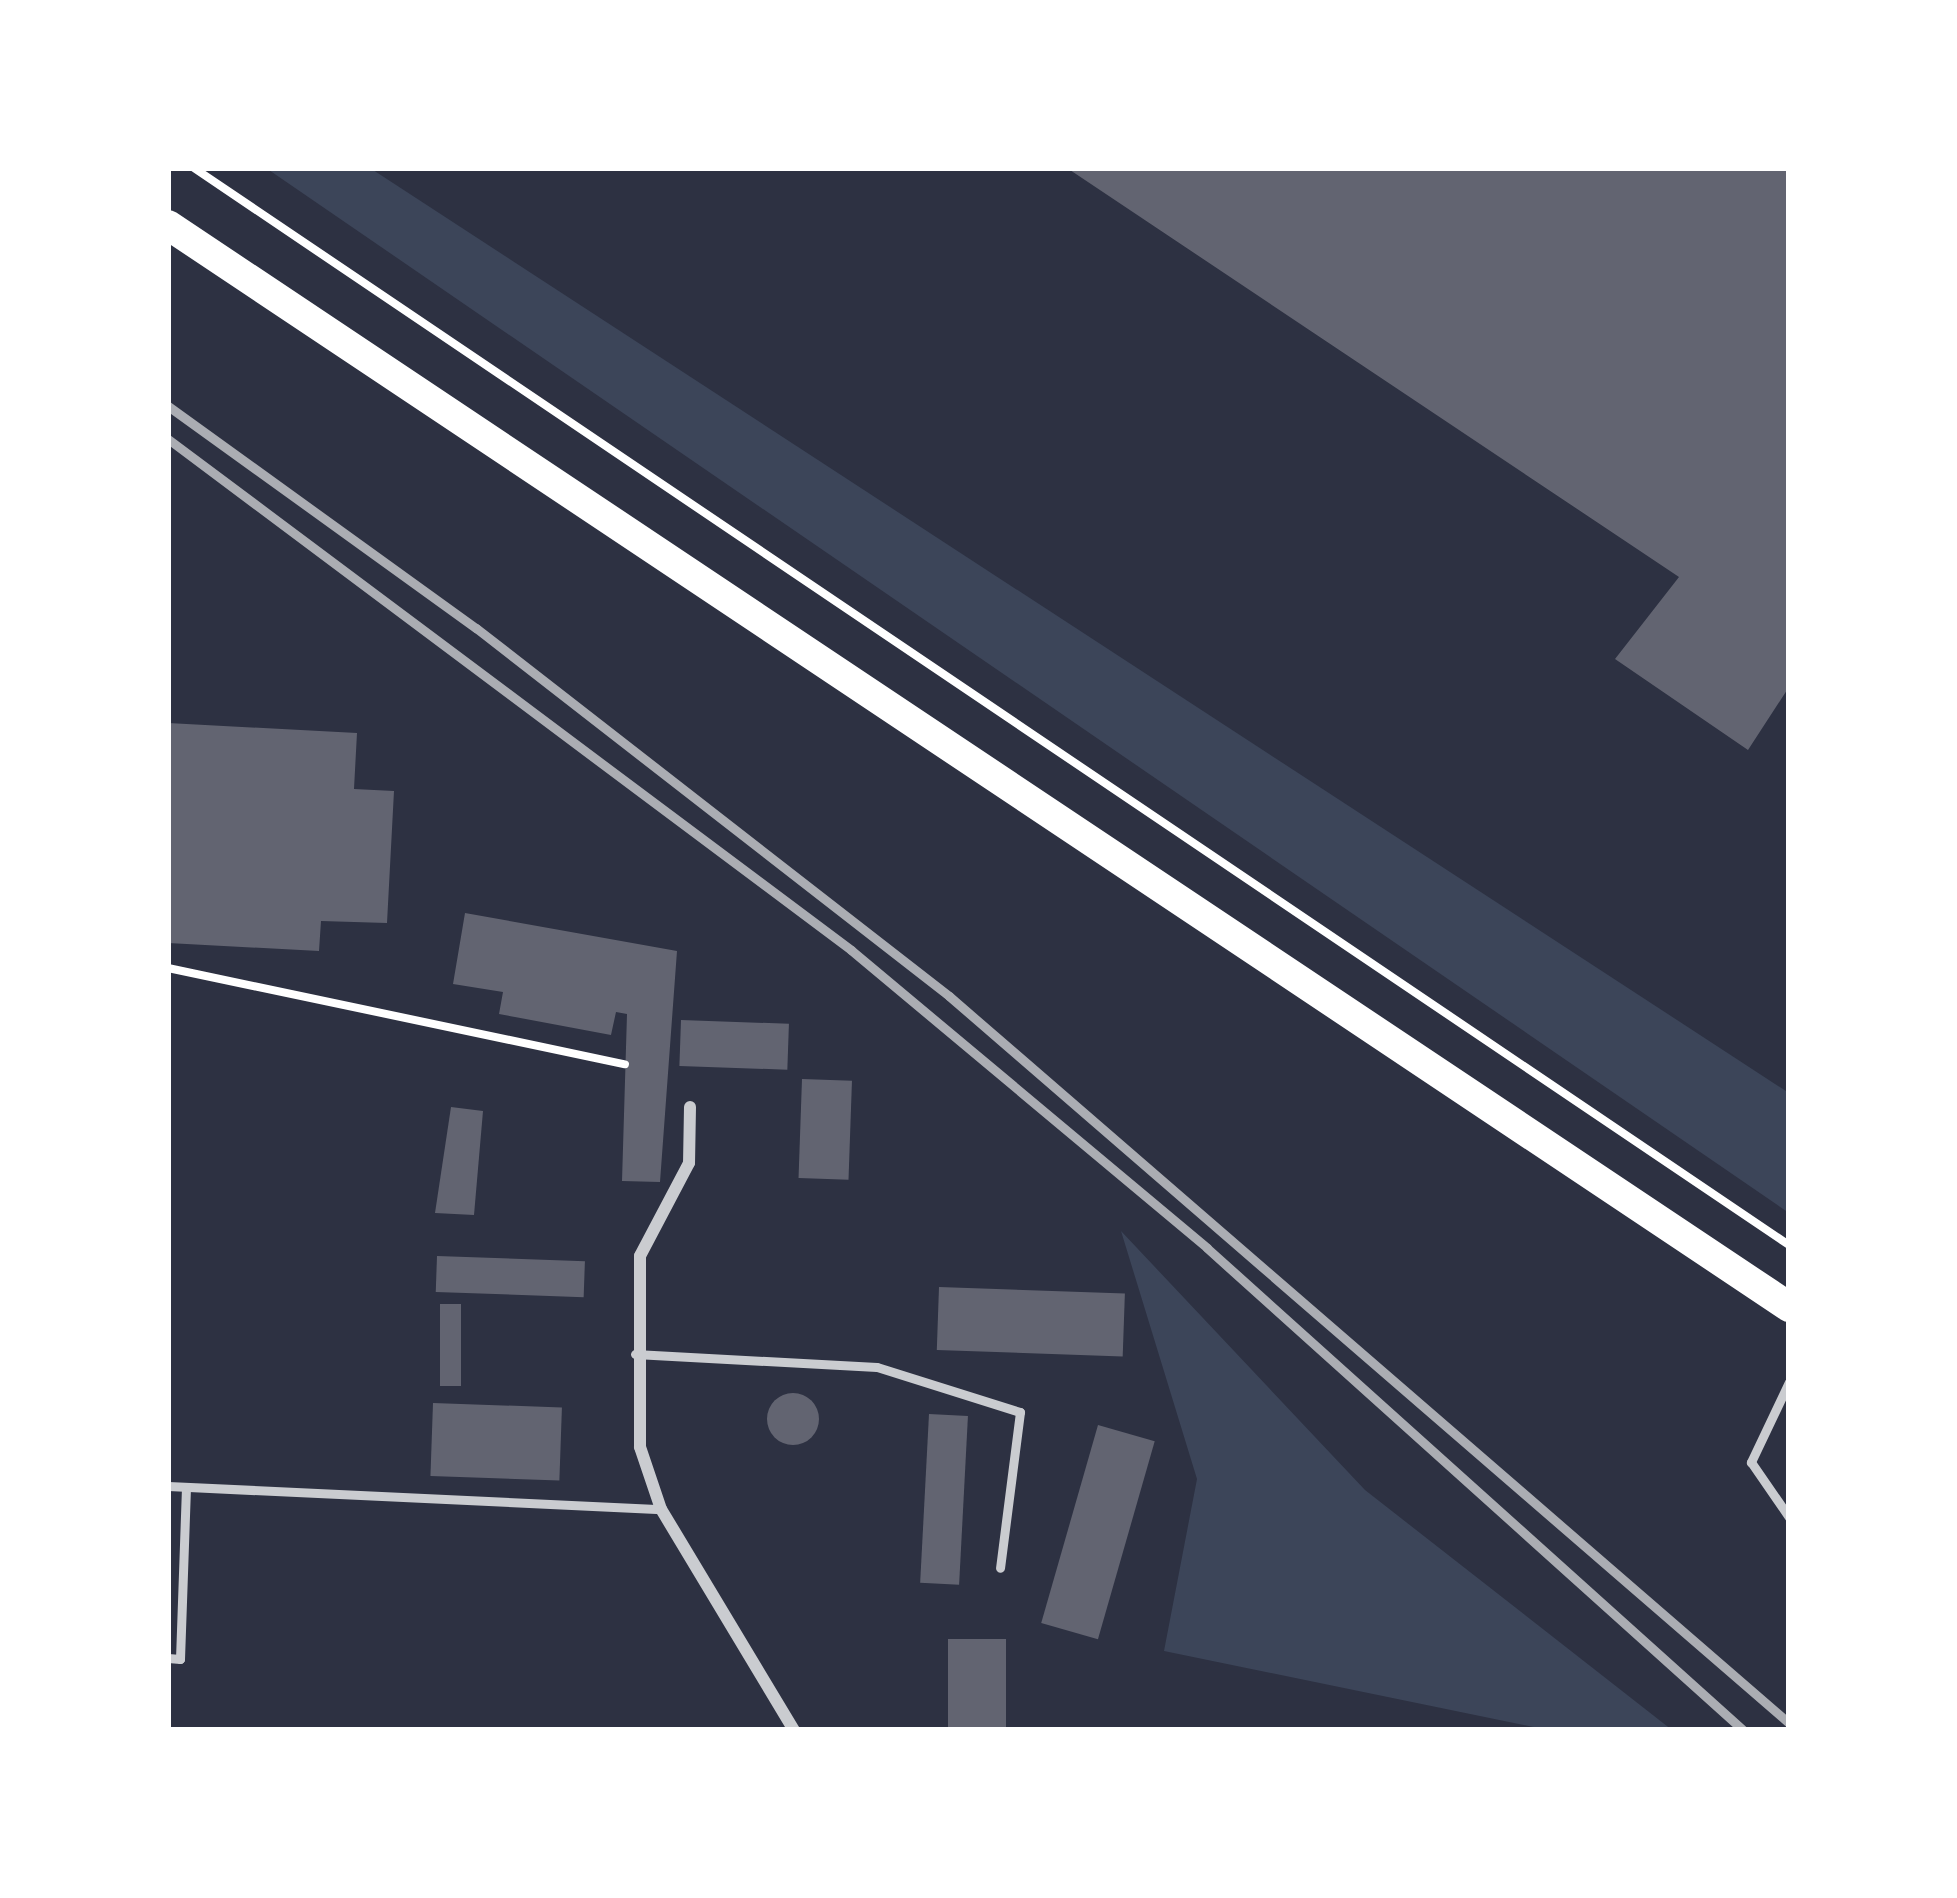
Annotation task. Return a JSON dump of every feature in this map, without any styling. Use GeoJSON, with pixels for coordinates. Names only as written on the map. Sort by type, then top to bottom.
{"type":"FeatureCollection","features":[{"type":"Feature","properties":{"kind":"main road"},"geometry":{"type":"LineString","coordinates":[[168,225],[1789,1307]]}},
{"type":"Feature","properties":{"kind":"street"},"geometry":{"type":"LineString","coordinates":[[691,1107],[685,1175],[643,1242],[635,1354],[640,1447],[662,1509],[794,1730]]}},
{"type":"Feature","properties":{"kind":"lane"},"geometry":{"type":"LineString","coordinates":[[635,1354],[877,1367],[1020,1412],[1000,1568]]}},
{"type":"Feature","properties":{"kind":"lane"},"geometry":{"type":"LineString","coordinates":[[1789,1382],[1751,1462],[1789,1516]]}},
{"type":"Feature","properties":{"kind":"lane"},"geometry":{"type":"LineString","coordinates":[[168,1486],[662,1509]]}},
{"type":"Feature","properties":{"kind":"lane"},"geometry":{"type":"LineString","coordinates":[[168,1658],[180,1659],[186,1487]]}},
{"type":"Feature","properties":{"kind":"path"},"geometry":{"type":"LineString","coordinates":[[194,168],[1789,1245]]}},
{"type":"Feature","properties":{"kind":"path"},"geometry":{"type":"LineString","coordinates":[[168,968],[625,1064]]}},
{"type":"Feature","properties":{"kind":"shaded area"},"geometry":{"type":"Polygon","coordinates":[[[266,168],[370,168],[1789,1093],[1789,1213],[266,168]]]}},
{"type":"Feature","properties":{"kind":"shaded area"},"geometry":{"type":"Polygon","coordinates":[[[1121,1231],[1365,1490],[1672,1730],[1548,1730],[1164,1651],[1197,1479],[1121,1231]]]}},
{"type":"Feature","properties":{"kind":"building"},"geometry":{"type":"Polygon","coordinates":[[[1067,168],[1789,168],[1789,687],[1748,750],[1615,659],[1679,577],[1067,168]]]}},
{"type":"Feature","properties":{"kind":"building"},"geometry":{"type":"Polygon","coordinates":[[[168,723],[357,733],[354,789],[394,791],[387,923],[321,921],[319,951],[168,943],[168,723]]]}},
{"type":"Feature","properties":{"kind":"building"},"geometry":{"type":"Polygon","coordinates":[[[465,913],[677,951],[660,1182],[622,1181],[627,1014],[616,1012],[611,1035],[499,1014],[503,992],[453,984],[465,913]]]}},
{"type":"Feature","properties":{"kind":"building"},"geometry":{"type":"Polygon","coordinates":[[[681,1020],[789,1024],[787,1070],[679,1066],[681,1020]]]}},
{"type":"Feature","properties":{"kind":"building"},"geometry":{"type":"Polygon","coordinates":[[[802,1079],[852,1081],[849,1180],[799,1178],[802,1079]]]}},
{"type":"Feature","properties":{"kind":"building"},"geometry":{"type":"Polygon","coordinates":[[[451,1107],[483,1111],[474,1215],[435,1213],[451,1107]]]}},
{"type":"Feature","properties":{"kind":"building"},"geometry":{"type":"Polygon","coordinates":[[[437,1256],[585,1261],[584,1297],[436,1292],[437,1256]]]}},
{"type":"Feature","properties":{"kind":"building"},"geometry":{"type":"Polygon","coordinates":[[[939,1287],[1125,1293],[1123,1356],[937,1350],[939,1287]]]}},
{"type":"Feature","properties":{"kind":"building"},"geometry":{"type":"Polygon","coordinates":[[[440,1304],[461,1304],[461,1386],[440,1386],[440,1304]]]}},
{"type":"Feature","properties":{"kind":"building"},"geometry":{"type":"Polygon","coordinates":[[[793,1393],[811,1401],[819,1419],[811,1437],[793,1445],[775,1437],[767,1419],[775,1401],[793,1393]]]}},
{"type":"Feature","properties":{"kind":"building"},"geometry":{"type":"Polygon","coordinates":[[[433,1403],[562,1408],[559,1480],[430,1476],[433,1403]]]}},
{"type":"Feature","properties":{"kind":"building"},"geometry":{"type":"Polygon","coordinates":[[[929,1414],[968,1416],[959,1585],[920,1583],[929,1414]]]}},
{"type":"Feature","properties":{"kind":"building"},"geometry":{"type":"Polygon","coordinates":[[[1098,1425],[1155,1441],[1098,1639],[1041,1623],[1098,1425]]]}},
{"type":"Feature","properties":{"kind":"building"},"geometry":{"type":"Polygon","coordinates":[[[948,1639],[1006,1639],[1006,1730],[948,1730],[948,1639]]]}},
{"type":"Feature","properties":{"kind":"railway"},"geometry":{"type":"LineString","coordinates":[[168,406],[476,628],[949,996],[1789,1723]]}},
{"type":"Feature","properties":{"kind":"railway"},"geometry":{"type":"LineString","coordinates":[[168,439],[851,950],[1207,1248],[1743,1730]]}}]}
